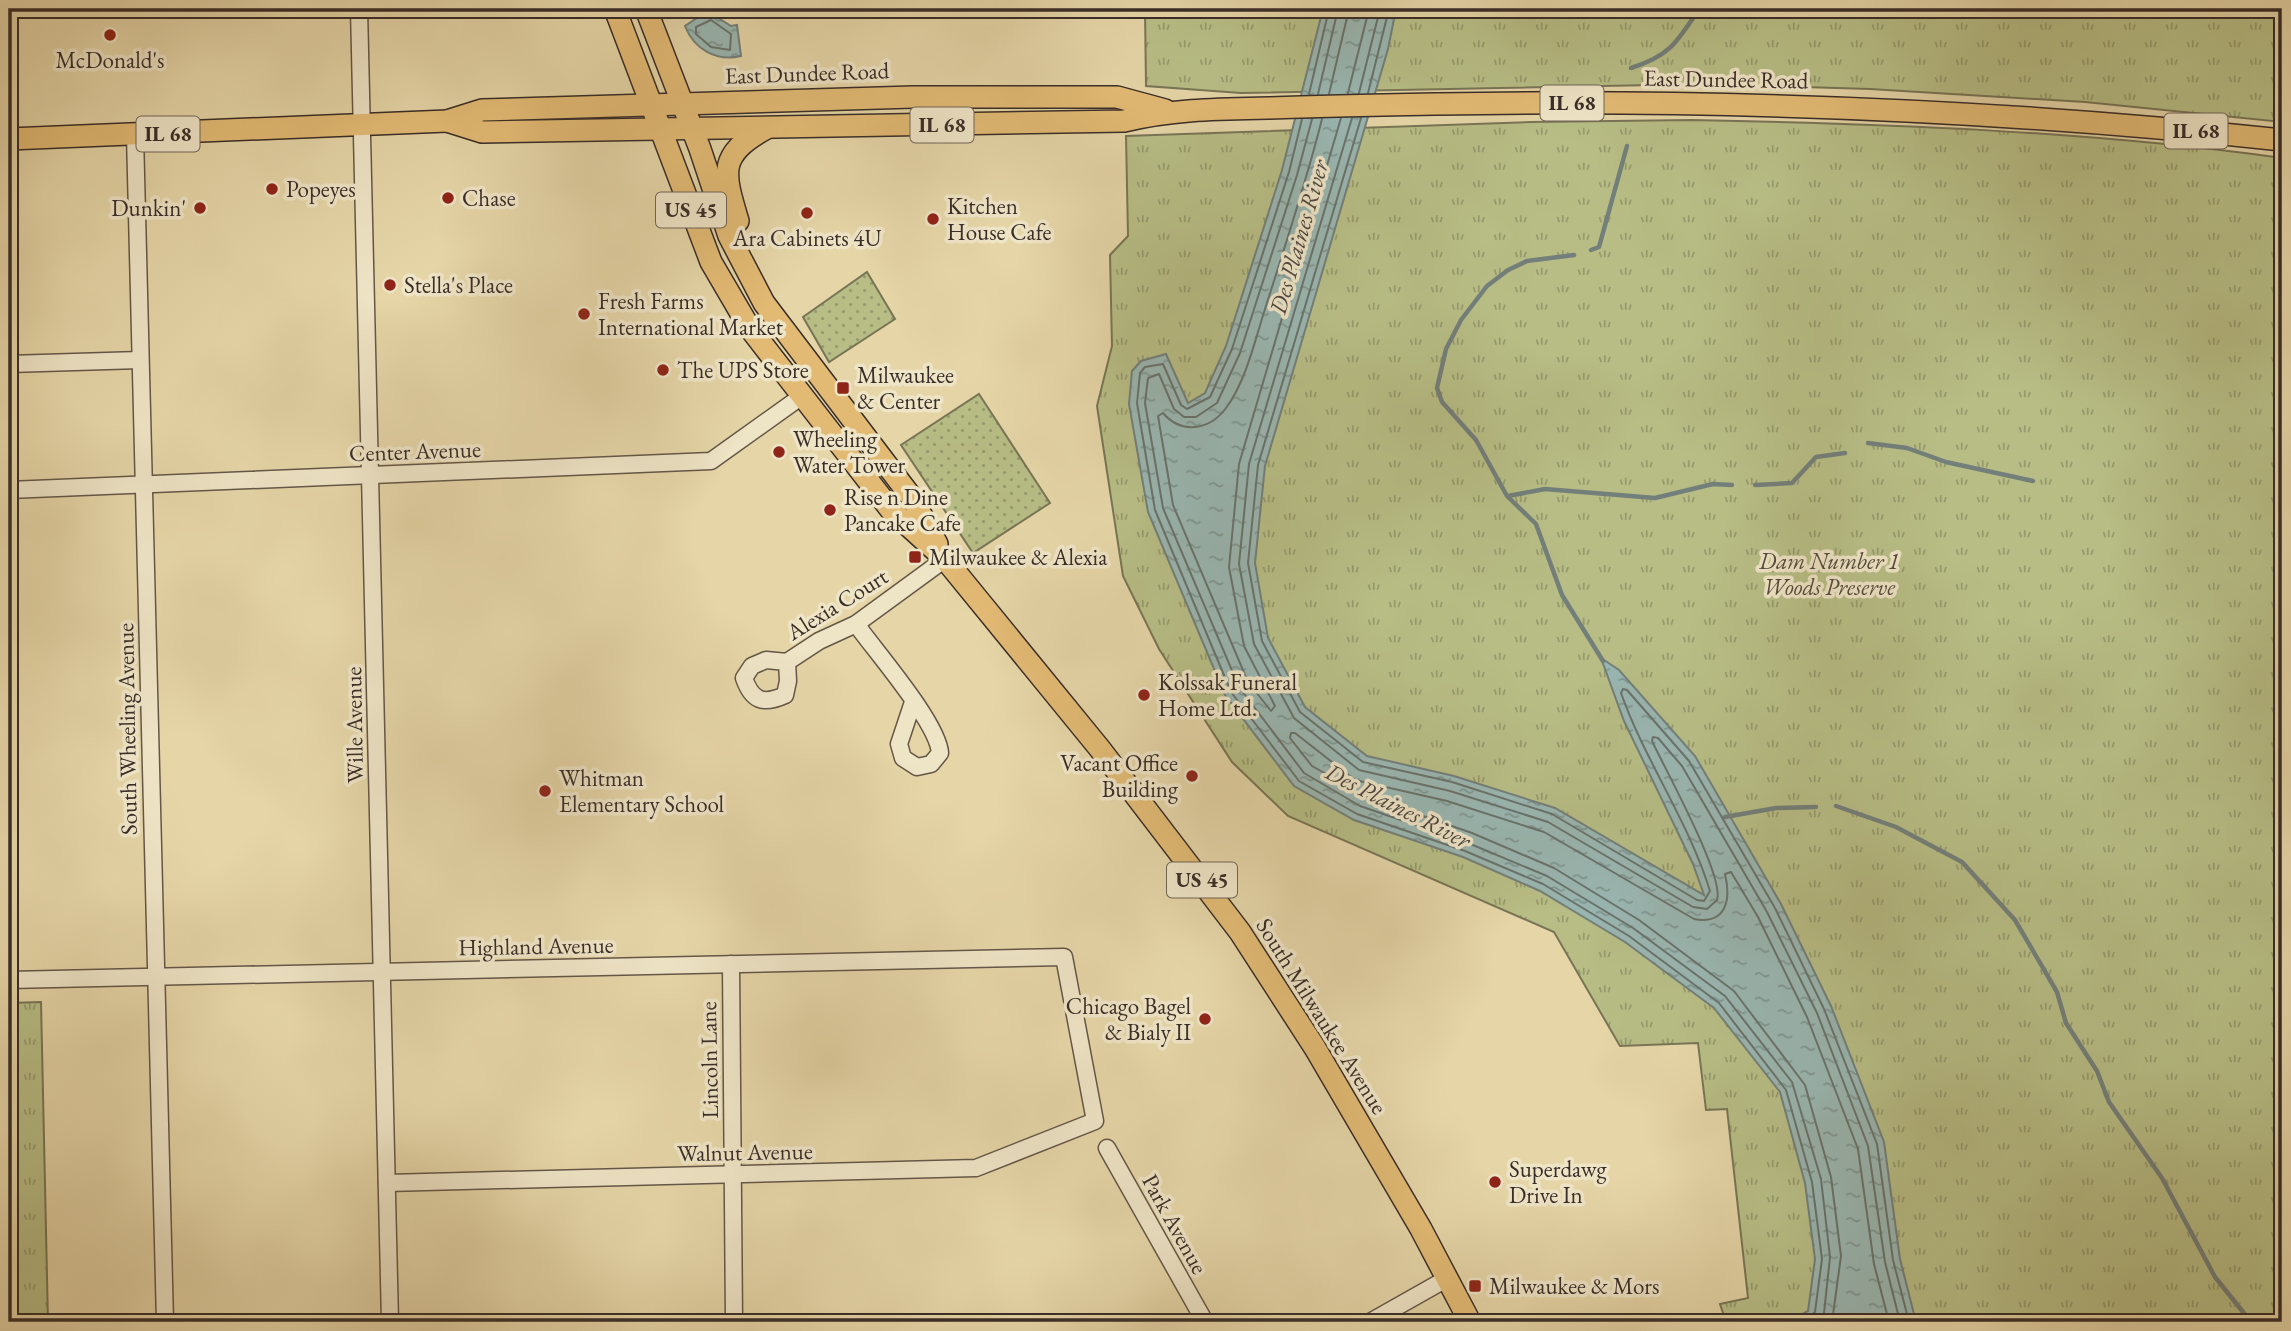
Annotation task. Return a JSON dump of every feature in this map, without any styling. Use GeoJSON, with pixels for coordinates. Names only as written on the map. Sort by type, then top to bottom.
{"type":"FeatureCollection","features":[{"type":"Feature","properties":{"kind":"main road","name":"US 45"},"geometry":{"type":"LineString","coordinates":[[615,9],[650,104]]}},
{"type":"Feature","properties":{"kind":"main road","name":"US 45"},"geometry":{"type":"LineString","coordinates":[[646,9],[682,104]]}},
{"type":"Feature","properties":{"kind":"main road","name":"East Dundee Road"},"geometry":{"type":"LineString","coordinates":[[9,139],[447,121],[482,110],[913,97],[1117,97],[1168,111]]}},
{"type":"Feature","properties":{"kind":"main road","name":"South Milwaukee Avenue"},"geometry":{"type":"LineString","coordinates":[[650,104],[711,262],[749,327],[891,510],[944,559],[1100,749],[1240,932],[1315,1048],[1448,1278],[1470,1322]]}},
{"type":"Feature","properties":{"kind":"main road","name":"South Milwaukee Avenue"},"geometry":{"type":"LineString","coordinates":[[682,104],[729,236],[764,303],[912,498],[944,559]]}},
{"type":"Feature","properties":{"kind":"main road","name":"East Dundee Road"},"geometry":{"type":"LineString","coordinates":[[447,121],[482,132],[766,129],[1124,121],[1168,111],[1278,107],[1762,104],[2110,122],[2282,140]]}},
{"type":"Feature","properties":{"kind":"main road"},"geometry":{"type":"LineString","coordinates":[[764,303],[726,175],[730,157],[736,149],[766,129]]}},
{"type":"Feature","properties":{"kind":"street","name":"Wille Avenue"},"geometry":{"type":"LineString","coordinates":[[359,9],[390,1322]]}},
{"type":"Feature","properties":{"kind":"street","name":"South Wheeling Avenue"},"geometry":{"type":"LineString","coordinates":[[135,135],[165,1322]]}},
{"type":"Feature","properties":{"kind":"street"},"geometry":{"type":"LineString","coordinates":[[9,364],[140,360]]}},
{"type":"Feature","properties":{"kind":"street","name":"Center Avenue"},"geometry":{"type":"LineString","coordinates":[[9,490],[711,461],[802,396]]}},
{"type":"Feature","properties":{"kind":"street","name":"Alexia Court"},"geometry":{"type":"LineString","coordinates":[[787,662],[819,641],[856,624],[944,559]]}},
{"type":"Feature","properties":{"kind":"street"},"geometry":{"type":"LineString","coordinates":[[856,624],[913,702],[939,740],[940,753],[931,764],[917,767],[903,758],[899,744],[913,702]]}},
{"type":"Feature","properties":{"kind":"street","name":"Highland Avenue"},"geometry":{"type":"LineString","coordinates":[[9,980],[1064,957],[1095,1121]]}},
{"type":"Feature","properties":{"kind":"street","name":"Lincoln Lane"},"geometry":{"type":"LineString","coordinates":[[731,964],[734,1322]]}},
{"type":"Feature","properties":{"kind":"street","name":"Walnut Avenue"},"geometry":{"type":"LineString","coordinates":[[387,1183],[976,1168],[1095,1121]]}},
{"type":"Feature","properties":{"kind":"street","name":"Park Avenue"},"geometry":{"type":"LineString","coordinates":[[1107,1148],[1205,1322]]}},
{"type":"Feature","properties":{"kind":"street"},"geometry":{"type":"LineString","coordinates":[[1370,1322],[1448,1278]]}},
{"type":"Feature","properties":{"kind":"green space"},"geometry":{"type":"Polygon","coordinates":[[[1145,9],[2282,9],[2282,122],[2085,102],[1870,89],[1706,84],[1241,93],[1146,86],[1145,9]]]}},
{"type":"Feature","properties":{"kind":"green space","name":"Dam Number 1 Woods Preserve"},"geometry":{"type":"Polygon","coordinates":[[[1692,120],[1988,130],[2135,141],[2282,158],[2282,1322],[1726,1322],[1720,1304],[1748,1298],[1727,1109],[1706,1110],[1698,1043],[1620,1046],[1554,932],[1288,816],[1232,762],[1159,649],[1123,576],[1097,406],[1112,346],[1110,255],[1128,236],[1126,136],[1531,122],[1692,120]]]}},
{"type":"Feature","properties":{"kind":"green space"},"geometry":{"type":"Polygon","coordinates":[[[867,272],[895,319],[829,362],[803,317],[867,272]]]}},
{"type":"Feature","properties":{"kind":"green space"},"geometry":{"type":"Polygon","coordinates":[[[979,394],[1050,503],[973,553],[901,445],[979,394]]]}},
{"type":"Feature","properties":{"kind":"green space"},"geometry":{"type":"Polygon","coordinates":[[[41,1002],[48,1322],[9,1322],[9,1003],[41,1002]]]}},
{"type":"Feature","properties":{"kind":"water","name":"Des Plaines River"},"geometry":{"type":"Polygon","coordinates":[[[1323,9],[1396,9],[1388,49],[1265,466],[1255,563],[1268,638],[1305,707],[1367,756],[1454,776],[1555,808],[1704,895],[1693,864],[1624,721],[1601,658],[1619,670],[1695,756],[1781,904],[1831,1006],[1884,1142],[1900,1259],[1916,1322],[1788,1322],[1808,1311],[1815,1259],[1805,1183],[1780,1092],[1714,1008],[1625,942],[1540,891],[1463,857],[1354,820],[1294,786],[1225,695],[1148,512],[1129,404],[1132,371],[1141,361],[1166,354],[1188,403],[1205,393],[1226,346],[1282,170],[1323,9]]]}},
{"type":"Feature","properties":{"kind":"water"},"geometry":{"type":"Polygon","coordinates":[[[716,12],[720,19],[731,26],[737,25],[741,56],[723,57],[707,52],[689,34],[685,26],[703,14],[716,12]]]}},
{"type":"Feature","properties":{"kind":"waterway"},"geometry":{"type":"LineString","coordinates":[[1631,68],[1664,53],[1685,30],[1699,9]]}},
{"type":"Feature","properties":{"kind":"waterway"},"geometry":{"type":"LineString","coordinates":[[1591,250],[1599,247],[1627,146]]}},
{"type":"Feature","properties":{"kind":"waterway"},"geometry":{"type":"LineString","coordinates":[[1574,255],[1527,261],[1508,270],[1487,286],[1461,320],[1446,349],[1437,388],[1442,402],[1476,440],[1507,496],[1536,524],[1562,595],[1603,661]]}},
{"type":"Feature","properties":{"kind":"waterway"},"geometry":{"type":"LineString","coordinates":[[1868,443],[1907,448],[1946,462],[2033,481]]}},
{"type":"Feature","properties":{"kind":"waterway"},"geometry":{"type":"LineString","coordinates":[[1755,485],[1792,483],[1816,457],[1845,453]]}},
{"type":"Feature","properties":{"kind":"waterway"},"geometry":{"type":"LineString","coordinates":[[1508,496],[1545,489],[1655,498],[1713,484],[1732,485]]}},
{"type":"Feature","properties":{"kind":"waterway"},"geometry":{"type":"LineString","coordinates":[[1836,806],[1896,827],[1962,862],[2015,920],[2057,992],[2066,1023],[2097,1071],[2109,1102],[2162,1178],[2215,1277],[2251,1322]]}},
{"type":"Feature","properties":{"kind":"waterway"},"geometry":{"type":"LineString","coordinates":[[1725,817],[1776,808],[1816,807]]}},
{"type":"Feature","properties":{"kind":"place","name":"McDonald's"},"geometry":{"type":"Point","coordinates":[110,35]}},
{"type":"Feature","properties":{"kind":"place","name":"Popeyes"},"geometry":{"type":"Point","coordinates":[272,189]}},
{"type":"Feature","properties":{"kind":"place","name":"Chase"},"geometry":{"type":"Point","coordinates":[448,198]}},
{"type":"Feature","properties":{"kind":"place","name":"Dunkin'"},"geometry":{"type":"Point","coordinates":[200,208]}},
{"type":"Feature","properties":{"kind":"place","name":"Ara Cabinets 4U"},"geometry":{"type":"Point","coordinates":[807,213]}},
{"type":"Feature","properties":{"kind":"place","name":"Kitchen House Cafe"},"geometry":{"type":"Point","coordinates":[933,219]}},
{"type":"Feature","properties":{"kind":"place","name":"Stella's Place"},"geometry":{"type":"Point","coordinates":[390,285]}},
{"type":"Feature","properties":{"kind":"place","name":"Fresh Farms International Market"},"geometry":{"type":"Point","coordinates":[584,314]}},
{"type":"Feature","properties":{"kind":"place","name":"The UPS Store"},"geometry":{"type":"Point","coordinates":[663,370]}},
{"type":"Feature","properties":{"kind":"place","name":"Milwaukee & Center"},"geometry":{"type":"Point","coordinates":[843,388]}},
{"type":"Feature","properties":{"kind":"place","name":"Wheeling Water Tower"},"geometry":{"type":"Point","coordinates":[779,452]}},
{"type":"Feature","properties":{"kind":"place","name":"Rise n Dine Pancake Cafe"},"geometry":{"type":"Point","coordinates":[830,510]}},
{"type":"Feature","properties":{"kind":"place","name":"Milwaukee & Alexia"},"geometry":{"type":"Point","coordinates":[915,557]}},
{"type":"Feature","properties":{"kind":"place","name":"Kolssak Funeral Home Ltd."},"geometry":{"type":"Point","coordinates":[1144,695]}},
{"type":"Feature","properties":{"kind":"place","name":"Vacant Office Building"},"geometry":{"type":"Point","coordinates":[1192,776]}},
{"type":"Feature","properties":{"kind":"place","name":"Whitman Elementary School"},"geometry":{"type":"Point","coordinates":[545,791]}},
{"type":"Feature","properties":{"kind":"place","name":"Chicago Bagel & Bialy II"},"geometry":{"type":"Point","coordinates":[1205,1019]}},
{"type":"Feature","properties":{"kind":"place","name":"Superdawg Drive In"},"geometry":{"type":"Point","coordinates":[1495,1182]}},
{"type":"Feature","properties":{"kind":"place","name":"Milwaukee & Mors"},"geometry":{"type":"Point","coordinates":[1475,1286]}}]}
